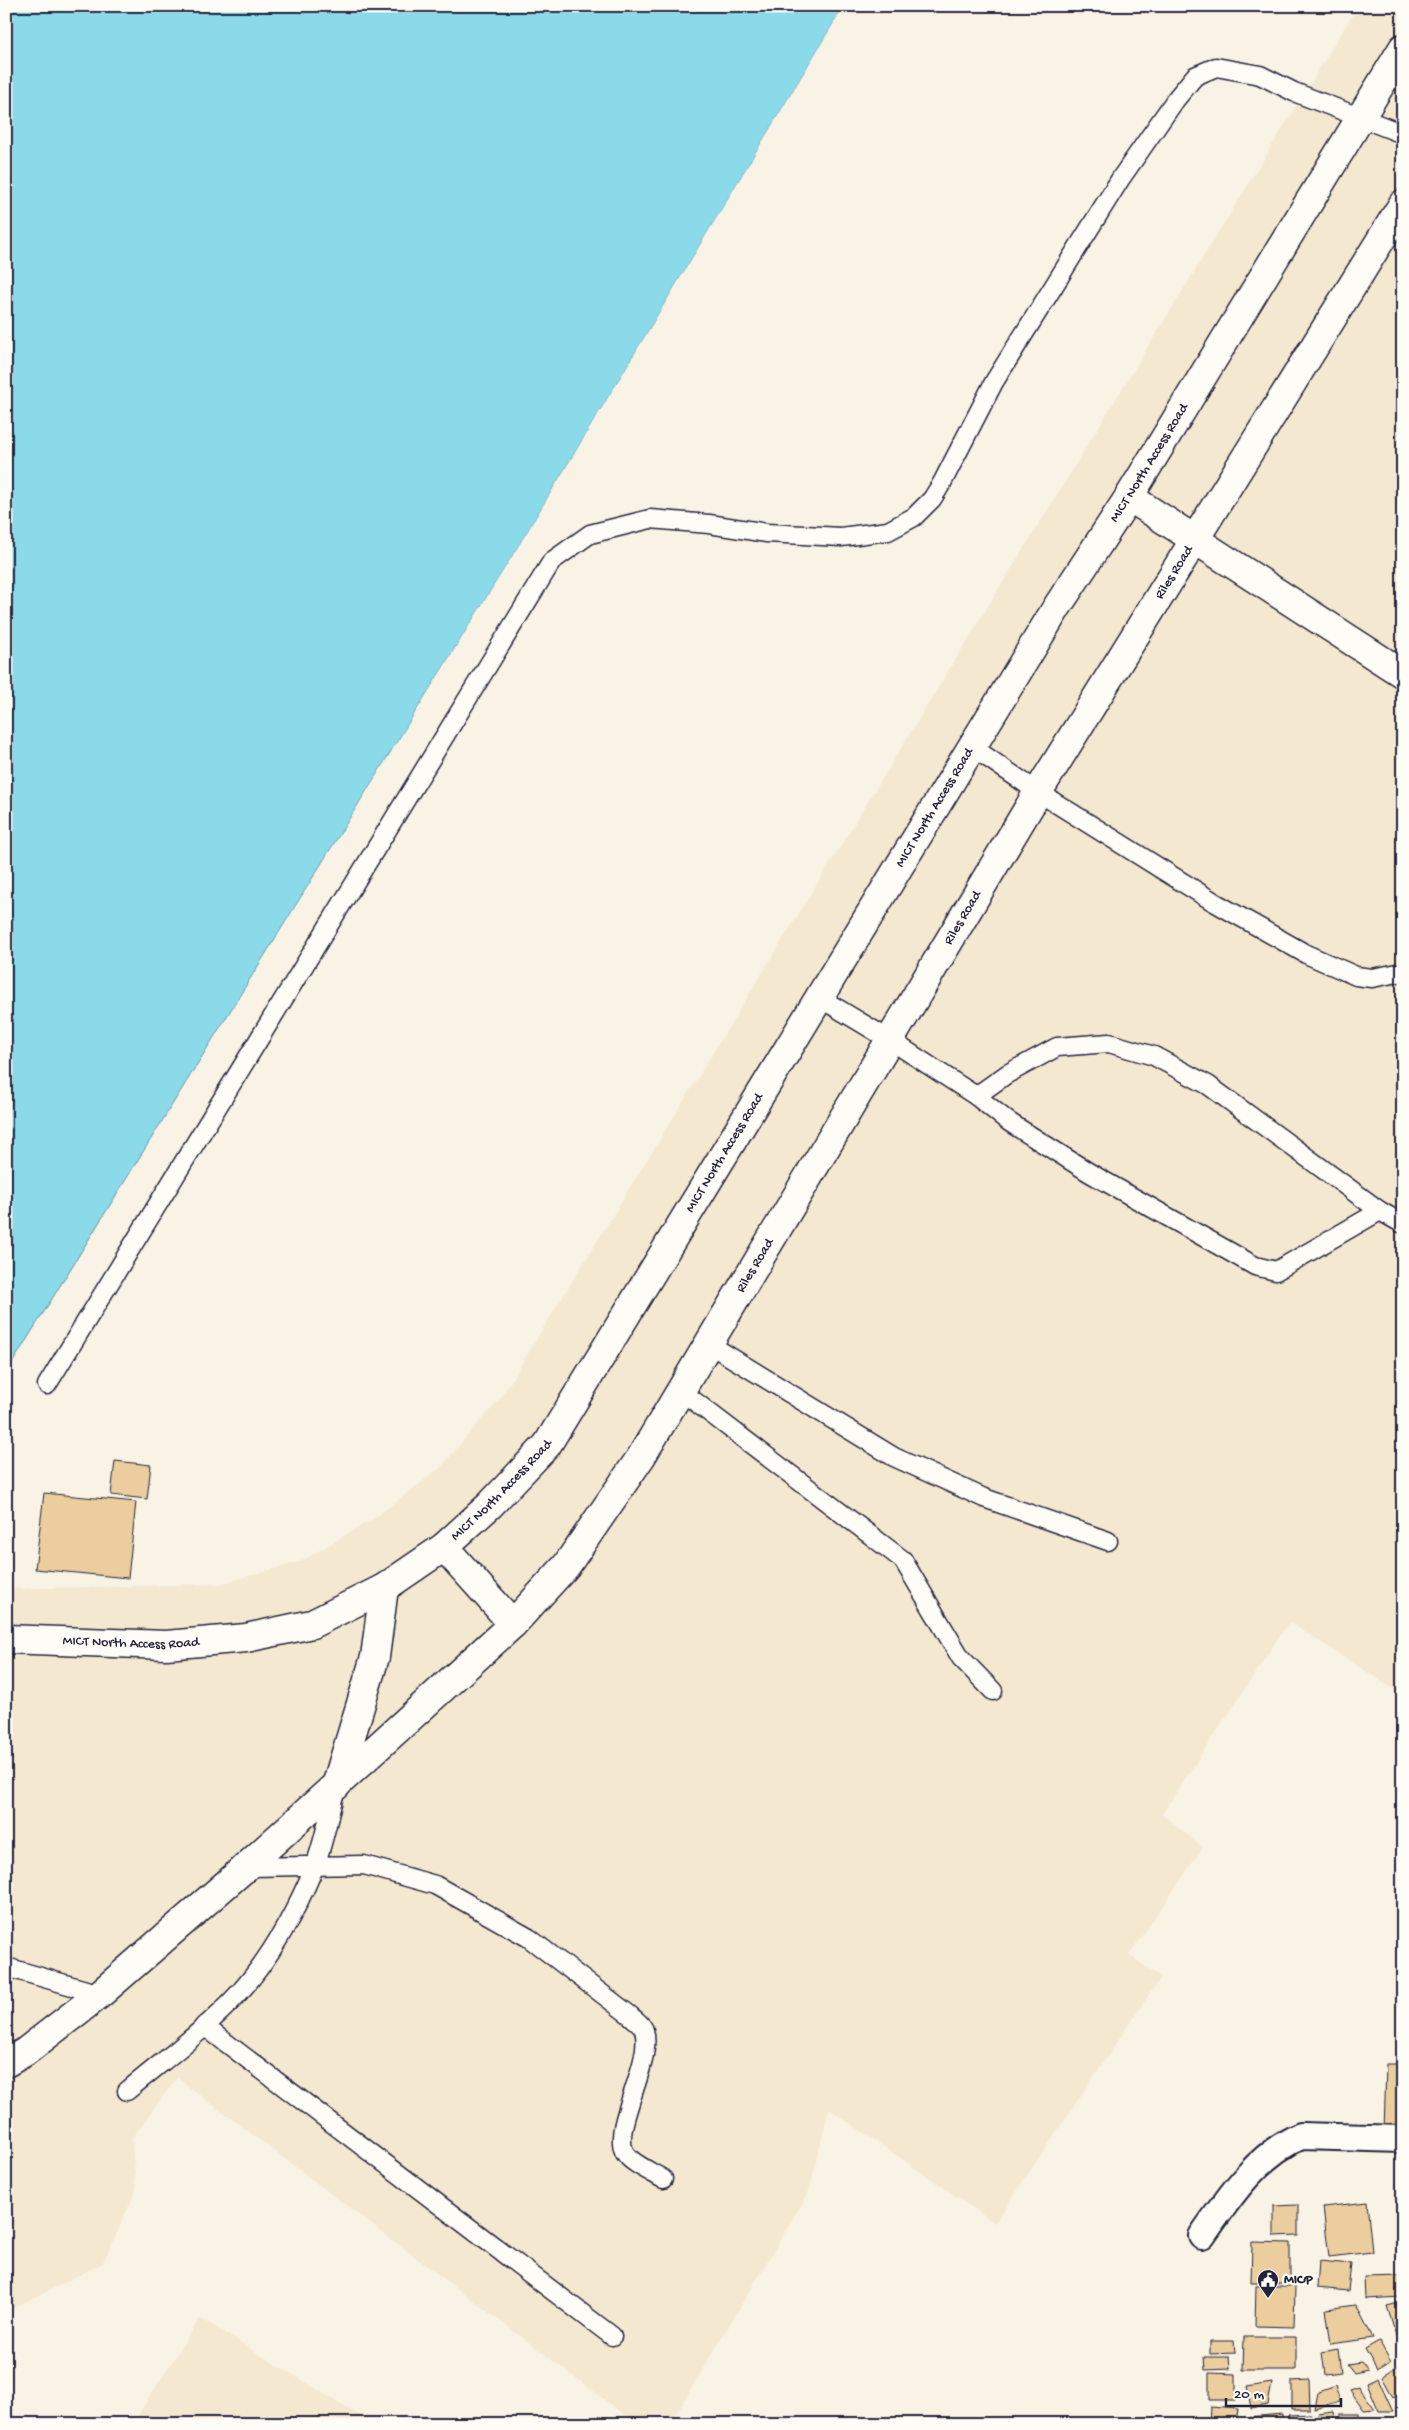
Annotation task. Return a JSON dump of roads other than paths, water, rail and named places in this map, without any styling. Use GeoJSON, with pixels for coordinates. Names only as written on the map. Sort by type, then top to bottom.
{"type":"FeatureCollection","features":[{"type":"Feature","properties":{"kind":"street","name":"MICT North Access Road"},"geometry":{"type":"LineString","coordinates":[[6,1639],[166,1645],[246,1638],[312,1624],[384,1588],[444,1547],[490,1505],[547,1445],[1057,607],[1129,497],[1358,118],[1403,48]]}},
{"type":"Feature","properties":{"kind":"street","name":"Riles Road"},"geometry":{"type":"LineString","coordinates":[[6,2063],[25,2052],[100,1994],[246,1868],[336,1788],[513,1624],[566,1566],[641,1457],[1038,792],[1403,204]]}},
{"type":"Feature","properties":{"kind":"street"},"geometry":{"type":"LineString","coordinates":[[1129,497],[1403,674]]}},
{"type":"Feature","properties":{"kind":"street","name":"MICT North Access Road"},"geometry":{"type":"LineString","coordinates":[[444,1547],[513,1624]]}},
{"type":"Feature","properties":{"kind":"street"},"geometry":{"type":"LineString","coordinates":[[336,1788],[375,1656],[384,1588]]}},
{"type":"Feature","properties":{"kind":"street"},"geometry":{"type":"LineString","coordinates":[[1202,2236],[1234,2191],[1275,2150],[1289,2141],[1301,2136],[1403,2139]]}},
{"type":"Feature","properties":{"kind":"lane"},"geometry":{"type":"LineString","coordinates":[[47,1385],[552,561],[590,534],[650,519],[709,524],[767,533],[842,537],[888,531],[914,517],[932,499],[942,483],[994,382],[1121,178],[1176,99],[1195,76],[1216,67],[1260,75],[1358,118],[1403,134]]}},
{"type":"Feature","properties":{"kind":"lane"},"geometry":{"type":"LineString","coordinates":[[972,747],[1038,792],[1214,902],[1306,954],[1356,976],[1372,978],[1403,972]]}},
{"type":"Feature","properties":{"kind":"lane"},"geometry":{"type":"LineString","coordinates":[[820,998],[890,1040],[976,1096],[1009,1122],[1090,1173],[1255,1266],[1276,1271],[1380,1211]]}},
{"type":"Feature","properties":{"kind":"lane"},"geometry":{"type":"LineString","coordinates":[[976,1096],[1007,1074],[1057,1047],[1109,1043],[1154,1056],[1208,1085],[1380,1211],[1403,1224]]}},
{"type":"Feature","properties":{"kind":"lane"},"geometry":{"type":"LineString","coordinates":[[709,1344],[894,1457],[984,1498],[1108,1541]]}},
{"type":"Feature","properties":{"kind":"lane"},"geometry":{"type":"LineString","coordinates":[[681,1390],[903,1560],[961,1658],[993,1691]]}},
{"type":"Feature","properties":{"kind":"lane"},"geometry":{"type":"LineString","coordinates":[[127,2091],[204,2026],[238,1994],[261,1964],[288,1924],[315,1866],[336,1788]]}},
{"type":"Feature","properties":{"kind":"lane"},"geometry":{"type":"LineString","coordinates":[[246,1868],[364,1865],[435,1885],[529,1938],[644,2028],[646,2045],[627,2115],[622,2146],[627,2155],[663,2179]]}},
{"type":"Feature","properties":{"kind":"lane"},"geometry":{"type":"LineString","coordinates":[[6,1967],[100,1994]]}},
{"type":"Feature","properties":{"kind":"lane"},"geometry":{"type":"LineString","coordinates":[[204,2026],[612,2336]]}},
{"type":"Feature","properties":{"kind":"water"},"geometry":{"type":"Polygon","coordinates":[[[6,6],[844,6],[527,532],[6,1373],[6,6]]]}},
{"type":"Feature","properties":{"kind":"place","name":"MICP"},"geometry":{"type":"Point","coordinates":[1268,2299]}}]}
